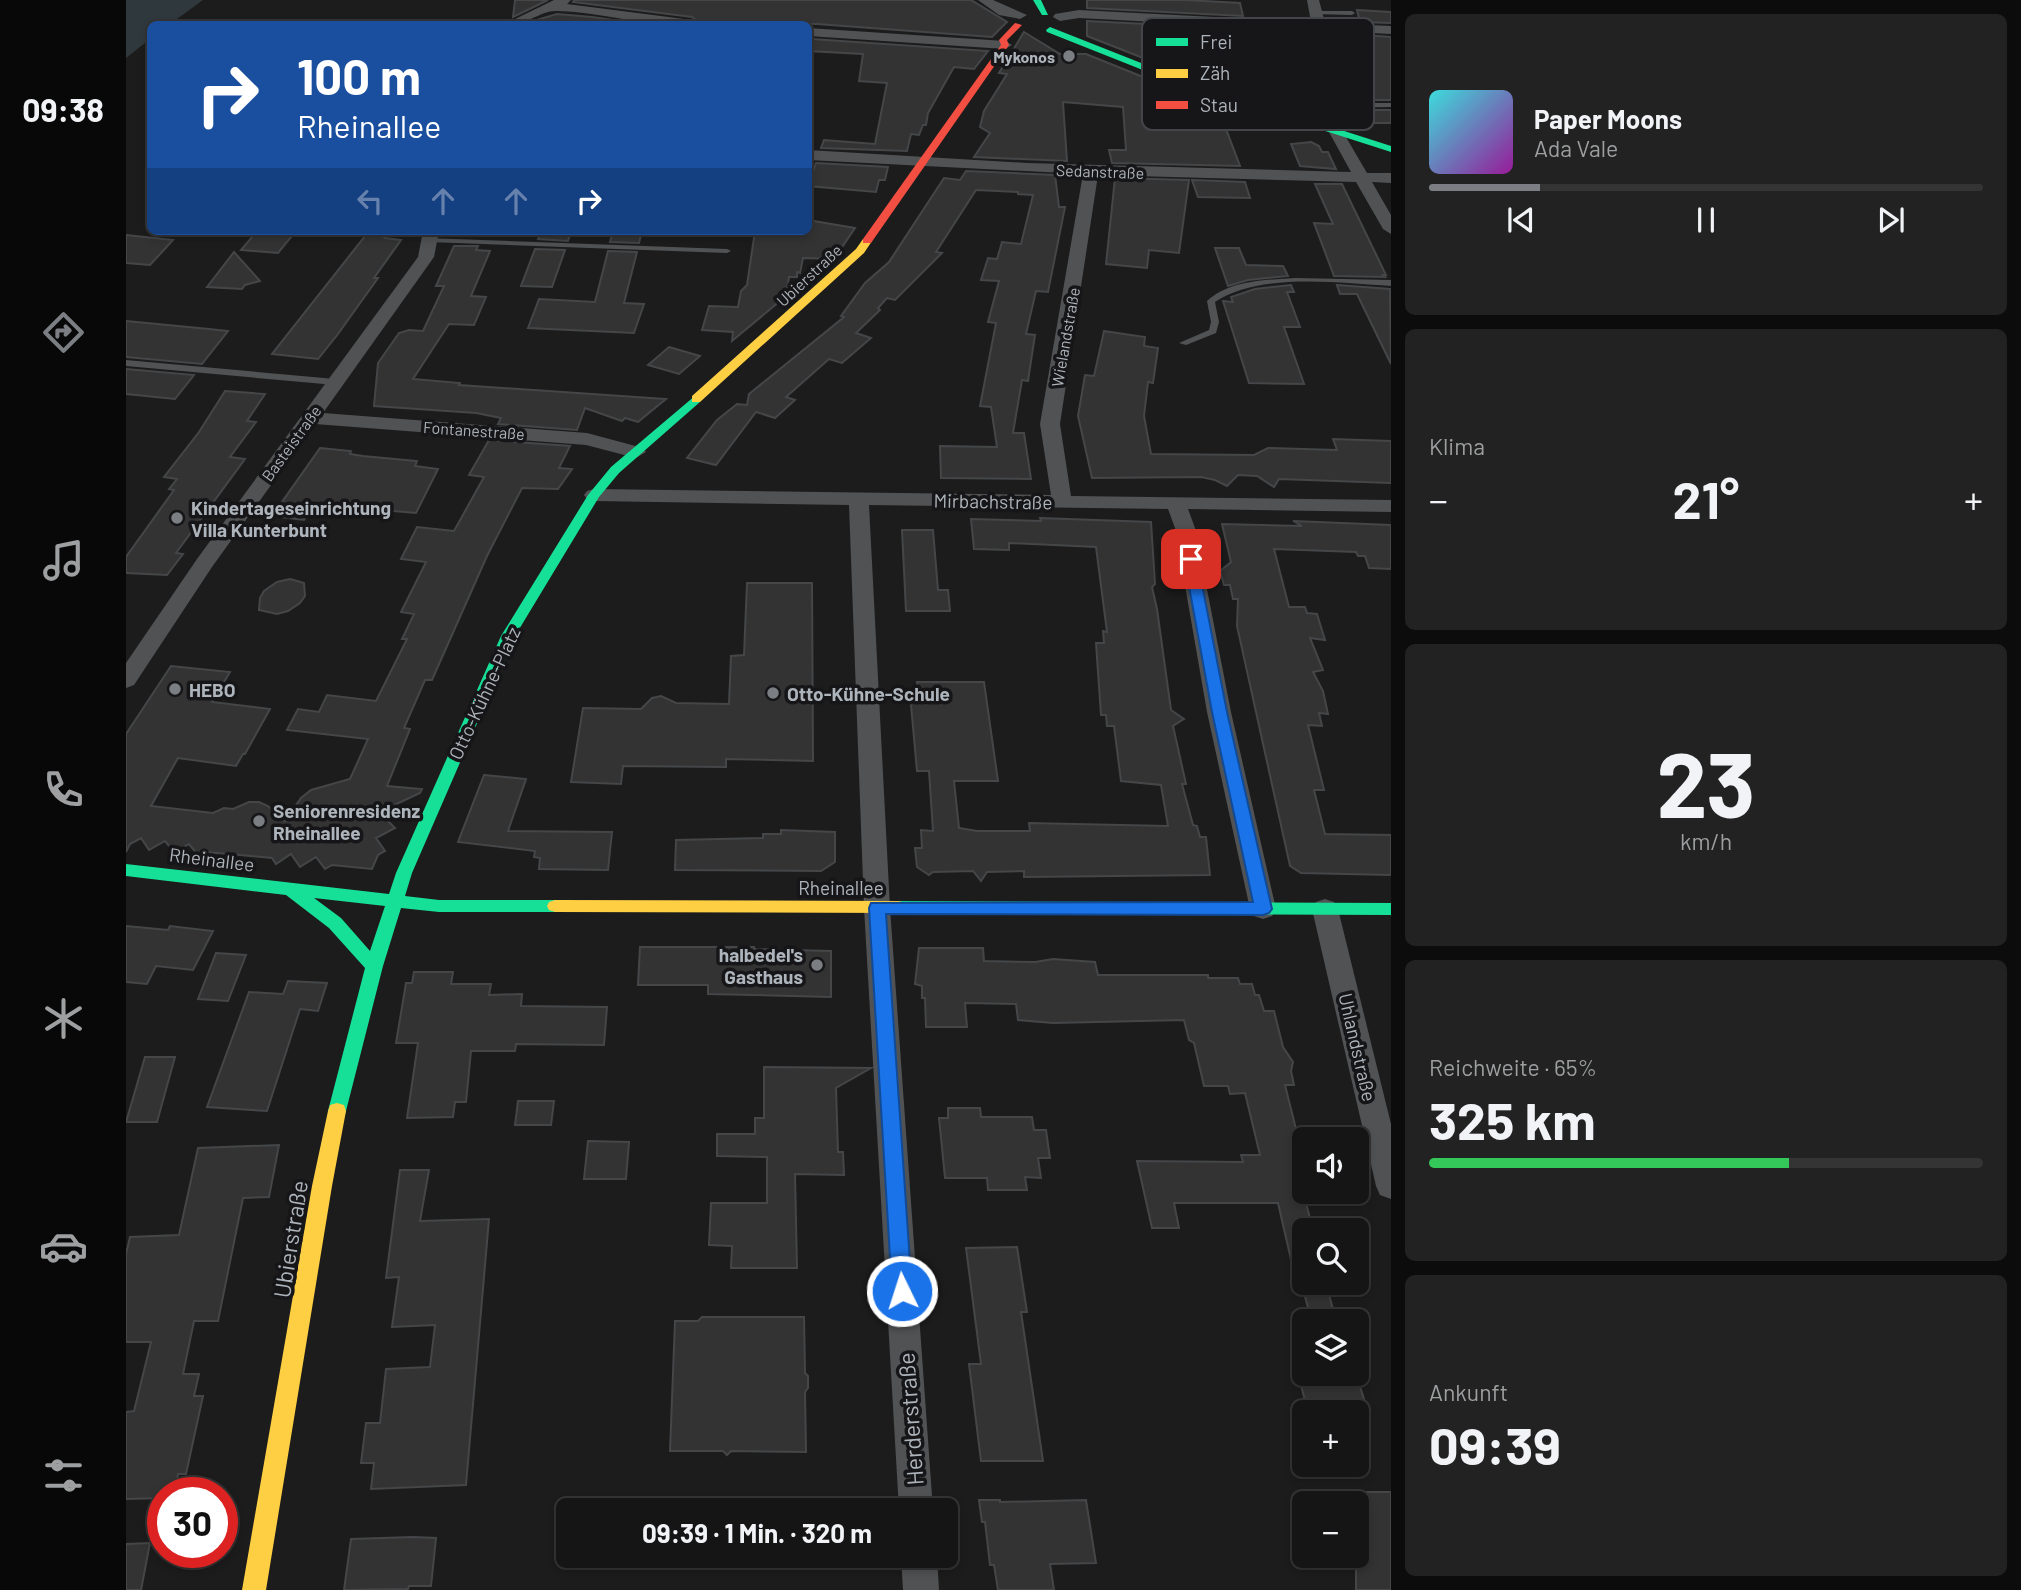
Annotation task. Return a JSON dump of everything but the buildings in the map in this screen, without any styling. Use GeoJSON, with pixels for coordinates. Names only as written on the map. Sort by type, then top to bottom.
{"type":"FeatureCollection","features":[{"type":"Feature","properties":{"kind":"main road"},"geometry":{"type":"LineString","coordinates":[[1033,14],[1063,25],[1050,30],[1085,47],[1142,67]]}},
{"type":"Feature","properties":{"kind":"main road","name":"Ubierstraße"},"geometry":{"type":"LineString","coordinates":[[594,495],[635,452],[852,260],[923,164],[1005,45],[1003,40],[1033,14]]}},
{"type":"Feature","properties":{"kind":"main road"},"geometry":{"type":"LineString","coordinates":[[1330,130],[1391,149]]}},
{"type":"Feature","properties":{"kind":"main road","name":"Otto-Kühne-Platz"},"geometry":{"type":"LineString","coordinates":[[394,901],[508,636],[594,495]]}},
{"type":"Feature","properties":{"kind":"main road","name":"Rheinallee"},"geometry":{"type":"LineString","coordinates":[[126,870],[439,906],[1391,909]]}},
{"type":"Feature","properties":{"kind":"main road"},"geometry":{"type":"LineString","coordinates":[[292,890],[335,923],[374,966]]}},
{"type":"Feature","properties":{"kind":"main road","name":"Ubierstraße"},"geometry":{"type":"LineString","coordinates":[[254,1590],[321,1186],[374,966],[394,901]]}},
{"type":"Feature","properties":{"kind":"street"},"geometry":{"type":"LineString","coordinates":[[519,21],[566,0]]}},
{"type":"Feature","properties":{"kind":"street"},"geometry":{"type":"LineString","coordinates":[[984,0],[1003,12],[1033,14],[1316,13],[1338,18]]}},
{"type":"Feature","properties":{"kind":"street"},"geometry":{"type":"LineString","coordinates":[[552,6],[669,21]]}},
{"type":"Feature","properties":{"kind":"street"},"geometry":{"type":"LineString","coordinates":[[812,32],[1005,45]]}},
{"type":"Feature","properties":{"kind":"street"},"geometry":{"type":"LineString","coordinates":[[1336,132],[1364,177],[1391,229]]}},
{"type":"Feature","properties":{"kind":"street","name":"Sedanstraße"},"geometry":{"type":"LineString","coordinates":[[812,155],[923,164],[1091,171],[1391,178]]}},
{"type":"Feature","properties":{"kind":"street","name":"Wielandstraße"},"geometry":{"type":"LineString","coordinates":[[1062,502],[1050,424],[1091,171]]}},
{"type":"Feature","properties":{"kind":"street","name":"Basteistraße"},"geometry":{"type":"LineString","coordinates":[[126,680],[204,564],[426,257],[430,235]]}},
{"type":"Feature","properties":{"kind":"street","name":"Fontanestraße"},"geometry":{"type":"LineString","coordinates":[[310,418],[587,439],[635,452]]}},
{"type":"Feature","properties":{"kind":"street","name":"Mirbachstraße"},"geometry":{"type":"LineString","coordinates":[[594,495],[1391,506]]}},
{"type":"Feature","properties":{"kind":"street"},"geometry":{"type":"LineString","coordinates":[[859,499],[877,908]]}},
{"type":"Feature","properties":{"kind":"street"},"geometry":{"type":"LineString","coordinates":[[1176,503],[1185,528],[1219,712],[1263,909]]}},
{"type":"Feature","properties":{"kind":"street","name":"Herderstraße"},"geometry":{"type":"LineString","coordinates":[[877,908],[915,1498]]}},
{"type":"Feature","properties":{"kind":"street","name":"Uhlandstraße"},"geometry":{"type":"LineString","coordinates":[[1325,909],[1391,1186]]}},
{"type":"Feature","properties":{"kind":"street"},"geometry":{"type":"LineString","coordinates":[[920,1568],[921,1590]]}},
{"type":"Feature","properties":{"kind":"lane"},"geometry":{"type":"LineString","coordinates":[[1316,13],[1352,13]]}},
{"type":"Feature","properties":{"kind":"lane","name":"Basteistraße"},"geometry":{"type":"LineString","coordinates":[[430,235],[727,251]]}},
{"type":"Feature","properties":{"kind":"lane"},"geometry":{"type":"LineString","coordinates":[[1183,343],[1213,331],[1215,322],[1211,301],[1220,291],[1262,283],[1391,283]]}},
{"type":"Feature","properties":{"kind":"lane"},"geometry":{"type":"LineString","coordinates":[[126,363],[335,382]]}},
{"type":"Feature","properties":{"kind":"shaded area"},"geometry":{"type":"Polygon","coordinates":[[[126,0],[203,0],[174,21],[147,21],[147,41],[126,58],[126,0]]]}},
{"type":"Feature","properties":{"kind":"traffic: fast"},"geometry":{"type":"LineString","coordinates":[[1037,0],[1045,13]]}},
{"type":"Feature","properties":{"kind":"traffic: fast"},"geometry":{"type":"LineString","coordinates":[[1050,30],[1142,67]]}},
{"type":"Feature","properties":{"kind":"traffic: fast"},"geometry":{"type":"LineString","coordinates":[[1332,130],[1391,149]]}},
{"type":"Feature","properties":{"kind":"traffic: fast"},"geometry":{"type":"LineString","coordinates":[[337,1111],[374,966],[404,873],[508,636],[594,495],[615,470],[696,399]]}},
{"type":"Feature","properties":{"kind":"traffic: fast"},"geometry":{"type":"LineString","coordinates":[[126,870],[439,906],[555,906]]}},
{"type":"Feature","properties":{"kind":"traffic: fast"},"geometry":{"type":"LineString","coordinates":[[292,890],[335,923],[374,966]]}},
{"type":"Feature","properties":{"kind":"traffic: fast"},"geometry":{"type":"LineString","coordinates":[[899,907],[1391,909]]}},
{"type":"Feature","properties":{"kind":"traffic: slow"},"geometry":{"type":"LineString","coordinates":[[696,399],[860,251],[867,241]]}},
{"type":"Feature","properties":{"kind":"traffic: slow"},"geometry":{"type":"LineString","coordinates":[[555,906],[899,907]]}},
{"type":"Feature","properties":{"kind":"traffic: slow"},"geometry":{"type":"LineString","coordinates":[[254,1590],[337,1111]]}},
{"type":"Feature","properties":{"kind":"traffic: jam"},"geometry":{"type":"LineString","coordinates":[[867,241],[1005,45],[1003,40],[1018,25]]}},
{"type":"Feature","properties":{"kind":"place","name":"Mykonos"},"geometry":{"type":"Point","coordinates":[1069,56]}},
{"type":"Feature","properties":{"kind":"place","name":"Kindertageseinrichtung Villa Kunterbunt"},"geometry":{"type":"Point","coordinates":[177,518]}},
{"type":"Feature","properties":{"kind":"place","name":"HEBO"},"geometry":{"type":"Point","coordinates":[175,689]}},
{"type":"Feature","properties":{"kind":"place","name":"Otto-Kühne-Schule"},"geometry":{"type":"Point","coordinates":[773,693]}},
{"type":"Feature","properties":{"kind":"place","name":"Seniorenresidenz Rheinallee"},"geometry":{"type":"Point","coordinates":[259,821]}},
{"type":"Feature","properties":{"kind":"place","name":"halbedel's Gasthaus"},"geometry":{"type":"Point","coordinates":[817,965]}},
{"type":"Feature","properties":{"kind":"route"},"geometry":{"type":"LineString","coordinates":[[902,1291],[877,908],[1263,909],[1219,712],[1191,559]]}}]}
